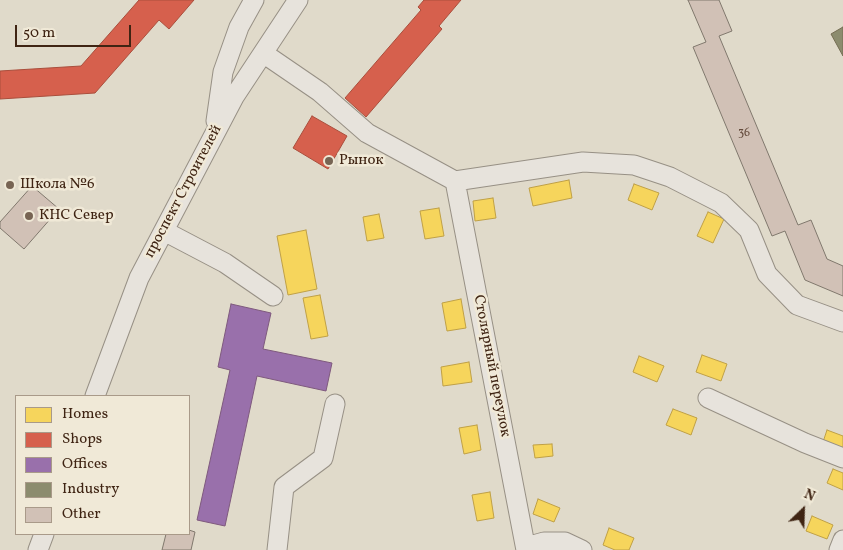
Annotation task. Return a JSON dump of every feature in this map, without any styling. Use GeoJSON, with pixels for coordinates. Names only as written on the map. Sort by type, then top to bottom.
{"type":"FeatureCollection","features":[{"type":"Feature","properties":{"kind":"street"},"geometry":{"type":"LineString","coordinates":[[215,133],[223,72],[239,27],[254,0]]}},
{"type":"Feature","properties":{"kind":"street","name":"проспект Строителей"},"geometry":{"type":"LineString","coordinates":[[95,395],[139,278],[234,97],[298,0]]}},
{"type":"Feature","properties":{"kind":"street"},"geometry":{"type":"LineString","coordinates":[[263,52],[320,92],[367,133],[455,182],[583,162],[634,166],[670,177],[721,203],[749,230],[767,274],[797,305],[843,322]]}},
{"type":"Feature","properties":{"kind":"street","name":"Столярный переулок"},"geometry":{"type":"LineString","coordinates":[[455,182],[526,548]]}},
{"type":"Feature","properties":{"kind":"street"},"geometry":{"type":"LineString","coordinates":[[164,231],[225,263],[273,296]]}},
{"type":"Feature","properties":{"kind":"street"},"geometry":{"type":"LineString","coordinates":[[708,398],[805,443],[843,458]]}},
{"type":"Feature","properties":{"kind":"street"},"geometry":{"type":"LineString","coordinates":[[277,550],[284,487],[323,458],[335,404]]}},
{"type":"Feature","properties":{"kind":"street"},"geometry":{"type":"LineString","coordinates":[[38,550],[44,535]]}},
{"type":"Feature","properties":{"kind":"street"},"geometry":{"type":"LineString","coordinates":[[839,550],[843,540]]}},
{"type":"Feature","properties":{"kind":"street"},"geometry":{"type":"LineString","coordinates":[[526,548],[544,542],[565,542],[582,550]]}},
{"type":"Feature","properties":{"kind":"building: Homes"},"geometry":{"type":"Polygon","coordinates":[[[569,180],[572,198],[533,206],[529,188],[569,180]]]}},
{"type":"Feature","properties":{"kind":"building: Homes"},"geometry":{"type":"Polygon","coordinates":[[[634,184],[659,193],[652,210],[628,200],[634,184]]]}},
{"type":"Feature","properties":{"kind":"building: Homes"},"geometry":{"type":"Polygon","coordinates":[[[493,198],[496,218],[475,221],[473,201],[493,198]]]}},
{"type":"Feature","properties":{"kind":"building: Homes"},"geometry":{"type":"Polygon","coordinates":[[[439,208],[444,236],[425,239],[420,211],[439,208]]]}},
{"type":"Feature","properties":{"kind":"building: Homes"},"geometry":{"type":"Polygon","coordinates":[[[708,212],[724,219],[713,243],[697,236],[708,212]]]}},
{"type":"Feature","properties":{"kind":"building: Homes"},"geometry":{"type":"Polygon","coordinates":[[[379,214],[384,238],[367,241],[363,217],[379,214]]]}},
{"type":"Feature","properties":{"kind":"building: Homes"},"geometry":{"type":"Polygon","coordinates":[[[306,230],[317,289],[288,295],[277,236],[306,230]]]}},
{"type":"Feature","properties":{"kind":"building: Homes"},"geometry":{"type":"Polygon","coordinates":[[[320,295],[328,336],[311,339],[303,298],[320,295]]]}},
{"type":"Feature","properties":{"kind":"building: Homes"},"geometry":{"type":"Polygon","coordinates":[[[461,299],[466,328],[447,331],[442,303],[461,299]]]}},
{"type":"Feature","properties":{"kind":"building: Homes"},"geometry":{"type":"Polygon","coordinates":[[[702,355],[727,364],[721,381],[696,372],[702,355]]]}},
{"type":"Feature","properties":{"kind":"building: Homes"},"geometry":{"type":"Polygon","coordinates":[[[639,356],[664,366],[657,382],[633,372],[639,356]]]}},
{"type":"Feature","properties":{"kind":"building: Homes"},"geometry":{"type":"Polygon","coordinates":[[[469,362],[472,382],[443,386],[441,367],[469,362]]]}},
{"type":"Feature","properties":{"kind":"building: Homes"},"geometry":{"type":"Polygon","coordinates":[[[673,409],[697,418],[691,435],[666,425],[673,409]]]}},
{"type":"Feature","properties":{"kind":"building: Homes"},"geometry":{"type":"Polygon","coordinates":[[[477,425],[481,450],[464,454],[459,428],[477,425]]]}},
{"type":"Feature","properties":{"kind":"building: Homes"},"geometry":{"type":"Polygon","coordinates":[[[827,430],[843,436],[843,453],[822,445],[827,430]]]}},
{"type":"Feature","properties":{"kind":"building: Homes"},"geometry":{"type":"Polygon","coordinates":[[[552,444],[553,456],[535,458],[533,445],[552,444]]]}},
{"type":"Feature","properties":{"kind":"building: Homes"},"geometry":{"type":"Polygon","coordinates":[[[833,469],[843,473],[843,490],[827,483],[833,469]]]}},
{"type":"Feature","properties":{"kind":"building: Homes"},"geometry":{"type":"Polygon","coordinates":[[[490,492],[494,518],[477,521],[472,495],[490,492]]]}},
{"type":"Feature","properties":{"kind":"building: Homes"},"geometry":{"type":"Polygon","coordinates":[[[538,499],[560,508],[554,522],[533,514],[538,499]]]}},
{"type":"Feature","properties":{"kind":"building: Homes"},"geometry":{"type":"Polygon","coordinates":[[[812,516],[833,525],[827,539],[806,531],[812,516]]]}},
{"type":"Feature","properties":{"kind":"building: Homes"},"geometry":{"type":"Polygon","coordinates":[[[609,528],[634,538],[629,550],[615,550],[603,545],[609,528]]]}},
{"type":"Feature","properties":{"kind":"building: Shops"},"geometry":{"type":"Polygon","coordinates":[[[139,0],[194,0],[169,29],[159,20],[95,93],[0,99],[0,71],[81,66],[139,0]]]}},
{"type":"Feature","properties":{"kind":"building: Shops"},"geometry":{"type":"Polygon","coordinates":[[[424,0],[461,0],[439,26],[442,29],[366,117],[345,98],[421,10],[418,7],[424,0]]]}},
{"type":"Feature","properties":{"kind":"building: Shops"},"geometry":{"type":"Polygon","coordinates":[[[312,116],[347,136],[328,169],[293,148],[312,116]]]}},
{"type":"Feature","properties":{"kind":"building: Offices"},"geometry":{"type":"Polygon","coordinates":[[[231,304],[271,313],[263,349],[332,363],[326,391],[257,376],[225,526],[197,520],[230,370],[218,367],[231,304]]]}},
{"type":"Feature","properties":{"kind":"building: Industry"},"geometry":{"type":"Polygon","coordinates":[[[843,27],[843,56],[831,34],[843,27]]]}},
{"type":"Feature","properties":{"kind":"building: Other"},"geometry":{"type":"Polygon","coordinates":[[[688,0],[719,0],[732,31],[719,36],[798,225],[811,220],[827,259],[843,266],[843,296],[805,280],[785,231],[772,236],[693,47],[706,42],[688,0]]]}},
{"type":"Feature","properties":{"kind":"building: Other","name":"КНС Север"},"geometry":{"type":"Polygon","coordinates":[[[32,186],[59,209],[24,249],[0,228],[0,222],[32,186]]]}},
{"type":"Feature","properties":{"kind":"building: Other"},"geometry":{"type":"Polygon","coordinates":[[[190,530],[195,532],[191,550],[162,550],[166,535],[190,535],[190,530]]]}},
{"type":"Feature","properties":{"kind":"place","name":"Рынок"},"geometry":{"type":"Point","coordinates":[329,161]}},
{"type":"Feature","properties":{"kind":"place","name":"Школа №6"},"geometry":{"type":"Point","coordinates":[10,185]}},
{"type":"Feature","properties":{"kind":"place","name":"КНС Север"},"geometry":{"type":"Point","coordinates":[29,216]}}]}
